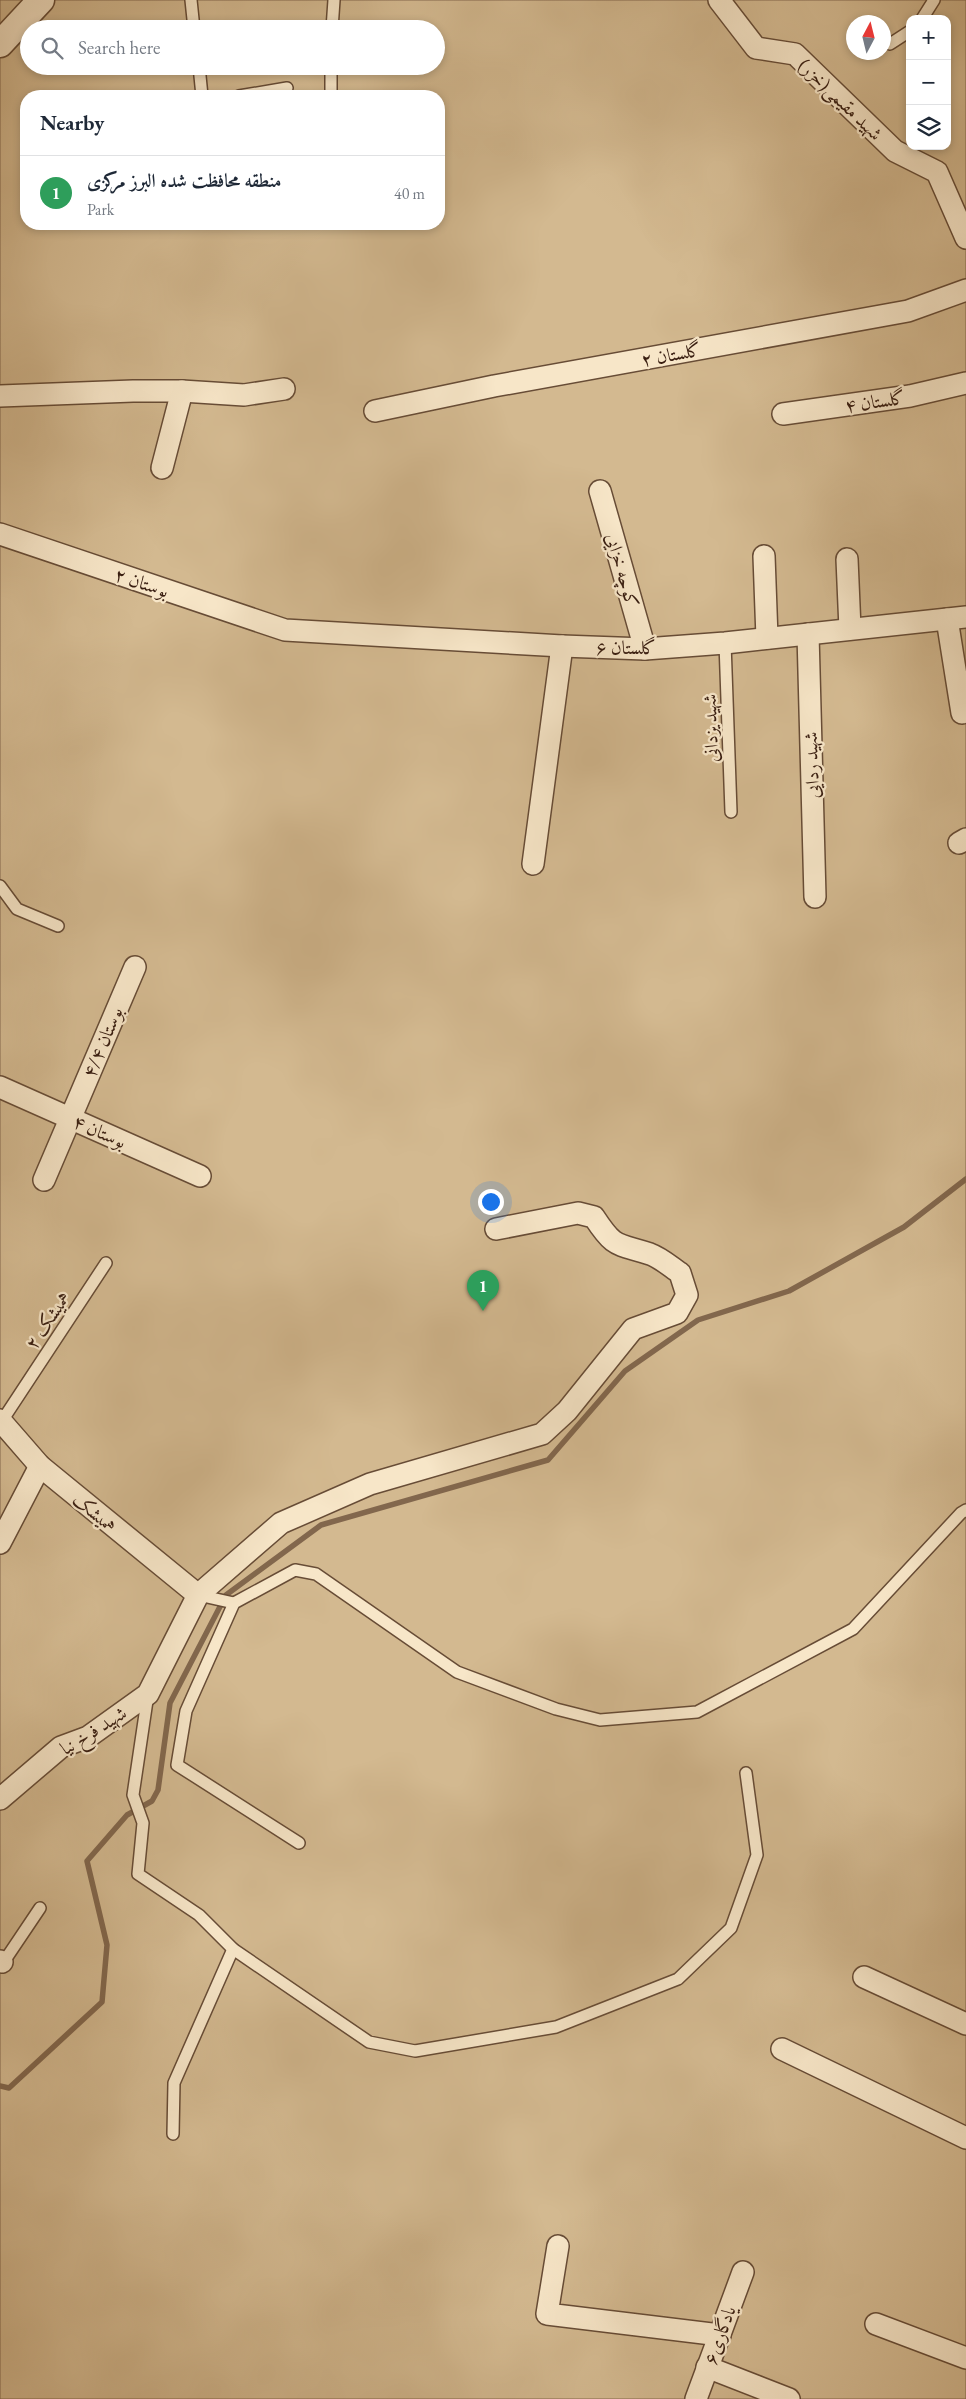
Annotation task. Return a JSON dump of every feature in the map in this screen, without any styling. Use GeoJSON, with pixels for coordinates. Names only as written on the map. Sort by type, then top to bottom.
{"type":"FeatureCollection","features":[{"type":"Feature","properties":{"kind":"street"},"geometry":{"type":"LineString","coordinates":[[22,20],[41,0]]}},
{"type":"Feature","properties":{"kind":"street","name":"شهید مقیمی(‌خزر)"},"geometry":{"type":"LineString","coordinates":[[719,0],[756,48],[795,54],[895,151],[937,172],[966,238]]}},
{"type":"Feature","properties":{"kind":"street"},"geometry":{"type":"LineString","coordinates":[[0,44],[20,23]]}},
{"type":"Feature","properties":{"kind":"street","name":"گلستان ۲"},"geometry":{"type":"LineString","coordinates":[[375,411],[494,386],[908,311],[966,290]]}},
{"type":"Feature","properties":{"kind":"street","name":"گلستان ۴"},"geometry":{"type":"LineString","coordinates":[[783,414],[910,396],[966,383]]}},
{"type":"Feature","properties":{"kind":"street"},"geometry":{"type":"LineString","coordinates":[[0,396],[182,391],[244,395],[284,388]]}},
{"type":"Feature","properties":{"kind":"street"},"geometry":{"type":"LineString","coordinates":[[162,468],[182,391]]}},
{"type":"Feature","properties":{"kind":"street","name":"کوچه خزایی"},"geometry":{"type":"LineString","coordinates":[[600,491],[645,649]]}},
{"type":"Feature","properties":{"kind":"street","name":"بوستان ۲"},"geometry":{"type":"LineString","coordinates":[[0,534],[285,630]]}},
{"type":"Feature","properties":{"kind":"street"},"geometry":{"type":"LineString","coordinates":[[764,556],[768,638]]}},
{"type":"Feature","properties":{"kind":"street"},"geometry":{"type":"LineString","coordinates":[[847,558],[850,630]]}},
{"type":"Feature","properties":{"kind":"street"},"geometry":{"type":"LineString","coordinates":[[956,618],[962,714]]}},
{"type":"Feature","properties":{"kind":"street","name":"گلستان ۶"},"geometry":{"type":"LineString","coordinates":[[285,630],[645,649],[725,643],[956,618]]}},
{"type":"Feature","properties":{"kind":"street","name":"شهید ردایی"},"geometry":{"type":"LineString","coordinates":[[808,634],[815,897]]}},
{"type":"Feature","properties":{"kind":"street"},"geometry":{"type":"LineString","coordinates":[[533,864],[562,646]]}},
{"type":"Feature","properties":{"kind":"street","name":"بوستان ۴/۴"},"geometry":{"type":"LineString","coordinates":[[44,1180],[135,967]]}},
{"type":"Feature","properties":{"kind":"street","name":"بوستان ۴"},"geometry":{"type":"LineString","coordinates":[[0,1087],[200,1176]]}},
{"type":"Feature","properties":{"kind":"street"},"geometry":{"type":"LineString","coordinates":[[204,1597],[281,1524],[370,1484],[542,1434],[567,1411],[633,1330],[678,1313],[687,1295],[680,1273],[652,1255],[620,1247],[606,1236],[594,1217],[578,1213],[496,1229]]}},
{"type":"Feature","properties":{"kind":"street","name":"همیشک"},"geometry":{"type":"LineString","coordinates":[[1,1420],[40,1466],[204,1597]]}},
{"type":"Feature","properties":{"kind":"street"},"geometry":{"type":"LineString","coordinates":[[0,1543],[40,1466]]}},
{"type":"Feature","properties":{"kind":"street","name":"شهید فرخ نیا"},"geometry":{"type":"LineString","coordinates":[[0,1799],[61,1747],[88,1737],[148,1694],[204,1597]]}},
{"type":"Feature","properties":{"kind":"street"},"geometry":{"type":"LineString","coordinates":[[864,1977],[966,2024]]}},
{"type":"Feature","properties":{"kind":"street"},"geometry":{"type":"LineString","coordinates":[[782,2049],[966,2138]]}},
{"type":"Feature","properties":{"kind":"street"},"geometry":{"type":"LineString","coordinates":[[558,2246],[547,2314],[720,2335]]}},
{"type":"Feature","properties":{"kind":"street","name":"یادگاری۶"},"geometry":{"type":"LineString","coordinates":[[696,2399],[743,2272]]}},
{"type":"Feature","properties":{"kind":"street"},"geometry":{"type":"LineString","coordinates":[[876,2324],[966,2358]]}},
{"type":"Feature","properties":{"kind":"street"},"geometry":{"type":"LineString","coordinates":[[708,2367],[789,2399]]}},
{"type":"Feature","properties":{"kind":"lane"},"geometry":{"type":"LineString","coordinates":[[190,0],[193,20]]}},
{"type":"Feature","properties":{"kind":"lane"},"geometry":{"type":"LineString","coordinates":[[333,20],[334,0]]}},
{"type":"Feature","properties":{"kind":"lane"},"geometry":{"type":"LineString","coordinates":[[925,15],[934,0]]}},
{"type":"Feature","properties":{"kind":"lane"},"geometry":{"type":"LineString","coordinates":[[891,43],[906,34]]}},
{"type":"Feature","properties":{"kind":"lane"},"geometry":{"type":"LineString","coordinates":[[200,75],[201,90]]}},
{"type":"Feature","properties":{"kind":"lane"},"geometry":{"type":"LineString","coordinates":[[331,90],[332,75]]}},
{"type":"Feature","properties":{"kind":"lane"},"geometry":{"type":"LineString","coordinates":[[275,90],[287,88]]}},
{"type":"Feature","properties":{"kind":"lane","name":"شهید یزدانی"},"geometry":{"type":"LineString","coordinates":[[725,643],[731,812]]}},
{"type":"Feature","properties":{"kind":"lane"},"geometry":{"type":"LineString","coordinates":[[0,886],[17,909],[58,926]]}},
{"type":"Feature","properties":{"kind":"lane","name":"همیشک ۲"},"geometry":{"type":"LineString","coordinates":[[1,1420],[106,1263]]}},
{"type":"Feature","properties":{"kind":"lane"},"geometry":{"type":"LineString","coordinates":[[299,1843],[177,1765],[186,1712],[234,1603],[295,1570],[316,1574],[457,1672],[556,1709],[600,1720],[697,1712],[853,1629],[961,1513],[966,1510]]}},
{"type":"Feature","properties":{"kind":"lane"},"geometry":{"type":"LineString","coordinates":[[204,1597],[234,1603]]}},
{"type":"Feature","properties":{"kind":"lane"},"geometry":{"type":"LineString","coordinates":[[148,1694],[133,1795],[142,1823],[138,1874],[199,1915],[233,1949],[368,2042],[415,2050],[556,2027],[678,1979],[731,1928],[757,1855],[746,1773]]}},
{"type":"Feature","properties":{"kind":"lane"},"geometry":{"type":"LineString","coordinates":[[1,1963],[40,1908]]}},
{"type":"Feature","properties":{"kind":"lane"},"geometry":{"type":"LineString","coordinates":[[173,2134],[174,2083],[233,1949]]}},
{"type":"Feature","properties":{"kind":"shaded area"},"geometry":{"type":"Polygon","coordinates":[[[0,0],[966,0],[966,2399],[0,2399],[0,0]]]}},
{"type":"Feature","properties":{"kind":"waterway"},"geometry":{"type":"LineString","coordinates":[[0,2086],[9,2088],[102,2002],[107,1945],[87,1861],[127,1815],[152,1801],[158,1790],[170,1703],[226,1595],[321,1525],[548,1460],[625,1371],[698,1320],[789,1291],[904,1227],[966,1179]]}},
{"type":"Feature","properties":{"kind":"place","name":"منطقه محافظت شده البرز مرکزی"},"geometry":{"type":"Point","coordinates":[483,1311]}}]}
